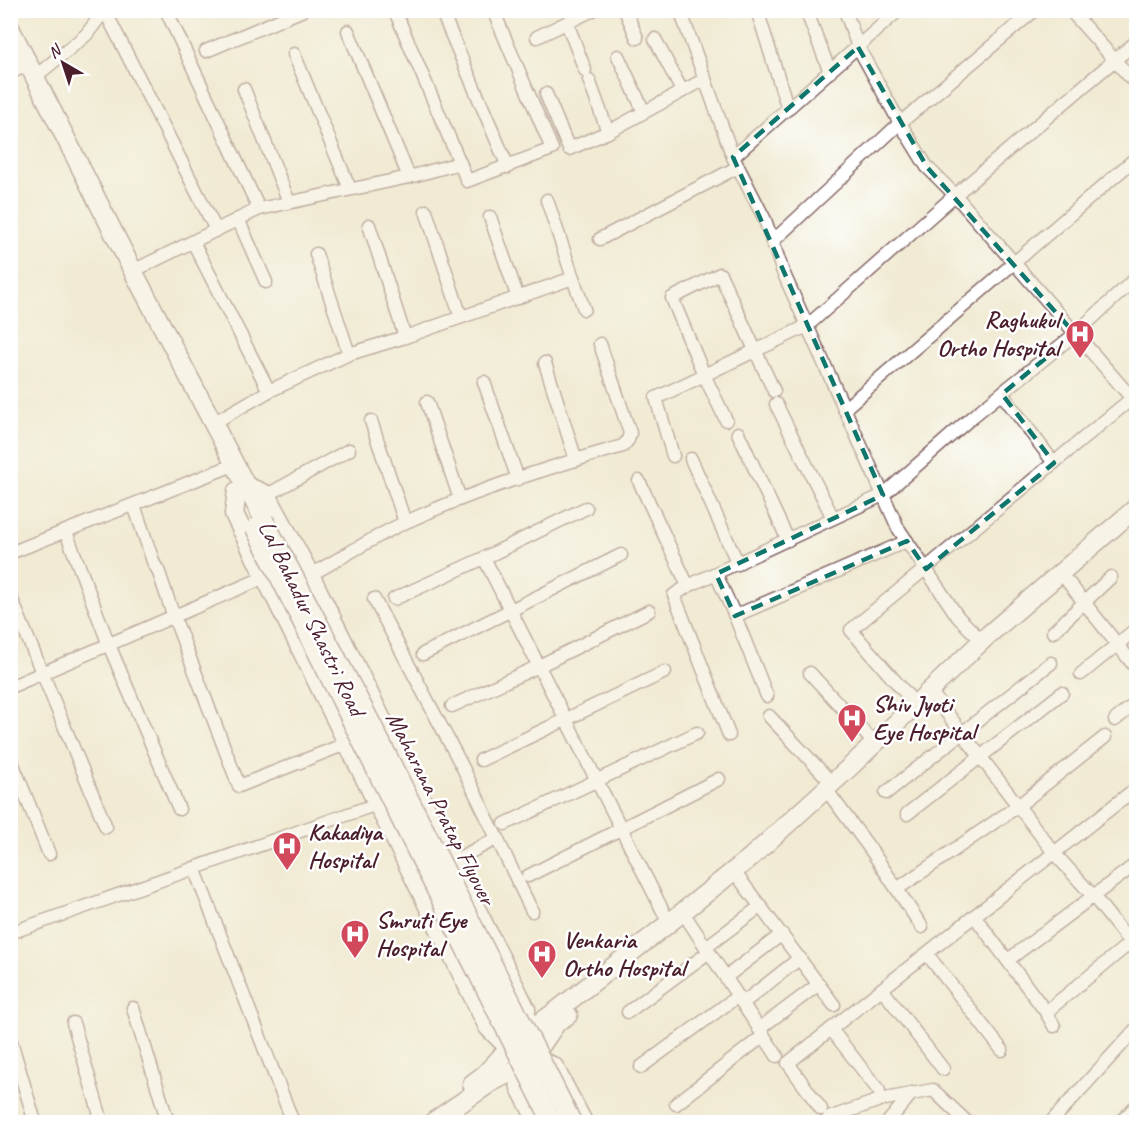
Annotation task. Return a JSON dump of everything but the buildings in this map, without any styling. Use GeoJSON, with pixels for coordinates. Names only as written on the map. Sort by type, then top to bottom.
{"type":"FeatureCollection","features":[{"type":"Feature","properties":{"kind":"main road"},"geometry":{"type":"LineString","coordinates":[[10,28],[21,65],[213,423],[230,467]]}},
{"type":"Feature","properties":{"kind":"main road","name":"Lal Bahadur Shastri Road"},"geometry":{"type":"LineString","coordinates":[[21,65],[242,489],[234,514],[488,1027],[504,1049]]}},
{"type":"Feature","properties":{"kind":"main road"},"geometry":{"type":"LineString","coordinates":[[242,489],[267,495],[310,575],[526,1009],[526,1032]]}},
{"type":"Feature","properties":{"kind":"main road","name":"Maharana Pratap Flyover"},"geometry":{"type":"LineString","coordinates":[[242,489],[552,1122]]}},
{"type":"Feature","properties":{"kind":"main road"},"geometry":{"type":"LineString","coordinates":[[433,1122],[490,1083],[517,1069],[530,1067],[557,1022],[740,878],[915,704],[1137,508]]}},
{"type":"Feature","properties":{"kind":"main road"},"geometry":{"type":"LineString","coordinates":[[416,1122],[484,1075],[515,1033],[526,1032],[551,1015],[669,923],[832,789],[857,772],[985,644],[1068,582],[1137,519]]}},
{"type":"Feature","properties":{"kind":"main road","name":"Maharana Pratap Flyover"},"geometry":{"type":"LineString","coordinates":[[259,523],[370,722],[572,1122]]}},
{"type":"Feature","properties":{"kind":"main road"},"geometry":{"type":"LineString","coordinates":[[526,1032],[535,1037],[540,1053],[554,1067],[583,1122]]}},
{"type":"Feature","properties":{"kind":"main road"},"geometry":{"type":"LineString","coordinates":[[504,1049],[508,1064],[517,1069]]}},
{"type":"Feature","properties":{"kind":"main road"},"geometry":{"type":"LineString","coordinates":[[517,1069],[520,1088],[538,1122]]}},
{"type":"Feature","properties":{"kind":"street"},"geometry":{"type":"LineString","coordinates":[[166,10],[259,209]]}},
{"type":"Feature","properties":{"kind":"street"},"geometry":{"type":"LineString","coordinates":[[441,10],[508,167]]}},
{"type":"Feature","properties":{"kind":"street"},"geometry":{"type":"LineString","coordinates":[[394,11],[467,181],[552,149],[493,10]]}},
{"type":"Feature","properties":{"kind":"street"},"geometry":{"type":"LineString","coordinates":[[537,37],[593,10]]}},
{"type":"Feature","properties":{"kind":"street"},"geometry":{"type":"LineString","coordinates":[[625,10],[637,38]]}},
{"type":"Feature","properties":{"kind":"street"},"geometry":{"type":"LineString","coordinates":[[680,10],[736,162],[765,220],[783,272],[898,528],[958,617],[985,644]]}},
{"type":"Feature","properties":{"kind":"street"},"geometry":{"type":"LineString","coordinates":[[757,10],[788,109]]}},
{"type":"Feature","properties":{"kind":"street"},"geometry":{"type":"LineString","coordinates":[[806,10],[830,72]]}},
{"type":"Feature","properties":{"kind":"street"},"geometry":{"type":"LineString","coordinates":[[846,10],[858,47],[927,167],[956,195],[1075,334],[1135,399],[851,630],[915,704]]}},
{"type":"Feature","properties":{"kind":"street"},"geometry":{"type":"LineString","coordinates":[[600,239],[736,162],[788,109],[899,10]]}},
{"type":"Feature","properties":{"kind":"street"},"geometry":{"type":"LineString","coordinates":[[772,242],[900,123],[1035,10]]}},
{"type":"Feature","properties":{"kind":"street"},"geometry":{"type":"LineString","coordinates":[[1070,10],[1137,84]]}},
{"type":"Feature","properties":{"kind":"street"},"geometry":{"type":"LineString","coordinates":[[21,65],[86,35],[105,11],[216,230]]}},
{"type":"Feature","properties":{"kind":"street"},"geometry":{"type":"LineString","coordinates":[[206,51],[303,11]]}},
{"type":"Feature","properties":{"kind":"street"},"geometry":{"type":"LineString","coordinates":[[567,23],[608,132]]}},
{"type":"Feature","properties":{"kind":"street"},"geometry":{"type":"LineString","coordinates":[[348,32],[409,177]]}},
{"type":"Feature","properties":{"kind":"street"},"geometry":{"type":"LineString","coordinates":[[655,39],[682,91]]}},
{"type":"Feature","properties":{"kind":"street"},"geometry":{"type":"LineString","coordinates":[[673,456],[656,398],[807,326],[956,195],[1137,42]]}},
{"type":"Feature","properties":{"kind":"street"},"geometry":{"type":"LineString","coordinates":[[294,54],[350,189]]}},
{"type":"Feature","properties":{"kind":"street"},"geometry":{"type":"LineString","coordinates":[[618,56],[644,112]]}},
{"type":"Feature","properties":{"kind":"street"},"geometry":{"type":"LineString","coordinates":[[546,94],[569,149],[608,132],[705,79]]}},
{"type":"Feature","properties":{"kind":"street"},"geometry":{"type":"LineString","coordinates":[[244,89],[289,202]]}},
{"type":"Feature","properties":{"kind":"street"},"geometry":{"type":"LineString","coordinates":[[844,409],[1137,158]]}},
{"type":"Feature","properties":{"kind":"street"},"geometry":{"type":"LineString","coordinates":[[133,271],[259,209],[409,177],[460,163]]}},
{"type":"Feature","properties":{"kind":"street"},"geometry":{"type":"LineString","coordinates":[[547,200],[584,309]]}},
{"type":"Feature","properties":{"kind":"street"},"geometry":{"type":"LineString","coordinates":[[426,211],[461,317]]}},
{"type":"Feature","properties":{"kind":"street"},"geometry":{"type":"LineString","coordinates":[[490,217],[518,298]]}},
{"type":"Feature","properties":{"kind":"street"},"geometry":{"type":"LineString","coordinates":[[238,219],[266,282]]}},
{"type":"Feature","properties":{"kind":"street"},"geometry":{"type":"LineString","coordinates":[[369,225],[405,338]]}},
{"type":"Feature","properties":{"kind":"street"},"geometry":{"type":"LineString","coordinates":[[193,242],[269,391]]}},
{"type":"Feature","properties":{"kind":"street"},"geometry":{"type":"LineString","coordinates":[[316,254],[349,354]]}},
{"type":"Feature","properties":{"kind":"street"},"geometry":{"type":"LineString","coordinates":[[726,420],[704,375],[672,298],[720,274],[774,391]]}},
{"type":"Feature","properties":{"kind":"street"},"geometry":{"type":"LineString","coordinates":[[213,423],[269,391],[349,354],[405,338],[573,278]]}},
{"type":"Feature","properties":{"kind":"street"},"geometry":{"type":"LineString","coordinates":[[729,735],[674,594],[883,495],[1075,334],[1137,278]]}},
{"type":"Feature","properties":{"kind":"street"},"geometry":{"type":"LineString","coordinates":[[310,575],[405,522],[460,499],[623,446],[630,433],[600,344]]}},
{"type":"Feature","properties":{"kind":"street"},"geometry":{"type":"LineString","coordinates":[[545,363],[576,460]]}},
{"type":"Feature","properties":{"kind":"street"},"geometry":{"type":"LineString","coordinates":[[484,382],[518,479]]}},
{"type":"Feature","properties":{"kind":"street"},"geometry":{"type":"LineString","coordinates":[[1002,394],[1054,463]]}},
{"type":"Feature","properties":{"kind":"street"},"geometry":{"type":"LineString","coordinates":[[427,402],[460,499]]}},
{"type":"Feature","properties":{"kind":"street"},"geometry":{"type":"LineString","coordinates":[[776,404],[833,518]]}},
{"type":"Feature","properties":{"kind":"street"},"geometry":{"type":"LineString","coordinates":[[370,421],[405,522]]}},
{"type":"Feature","properties":{"kind":"street"},"geometry":{"type":"LineString","coordinates":[[738,433],[788,540]]}},
{"type":"Feature","properties":{"kind":"street"},"geometry":{"type":"LineString","coordinates":[[267,495],[349,450]]}},
{"type":"Feature","properties":{"kind":"street"},"geometry":{"type":"LineString","coordinates":[[691,459],[738,564]]}},
{"type":"Feature","properties":{"kind":"street"},"geometry":{"type":"LineString","coordinates":[[10,553],[230,467]]}},
{"type":"Feature","properties":{"kind":"street"},"geometry":{"type":"LineString","coordinates":[[639,481],[688,586]]}},
{"type":"Feature","properties":{"kind":"street"},"geometry":{"type":"LineString","coordinates":[[134,505],[239,786],[348,743]]}},
{"type":"Feature","properties":{"kind":"street"},"geometry":{"type":"LineString","coordinates":[[394,599],[586,508]]}},
{"type":"Feature","properties":{"kind":"street"},"geometry":{"type":"LineString","coordinates":[[66,532],[109,645],[179,809]]}},
{"type":"Feature","properties":{"kind":"street"},"geometry":{"type":"LineString","coordinates":[[735,616],[907,541]]}},
{"type":"Feature","properties":{"kind":"street"},"geometry":{"type":"LineString","coordinates":[[423,654],[621,555]]}},
{"type":"Feature","properties":{"kind":"street"},"geometry":{"type":"LineString","coordinates":[[484,558],[669,923]]}},
{"type":"Feature","properties":{"kind":"street"},"geometry":{"type":"LineString","coordinates":[[716,574],[767,696]]}},
{"type":"Feature","properties":{"kind":"street"},"geometry":{"type":"LineString","coordinates":[[1053,632],[1111,577]]}},
{"type":"Feature","properties":{"kind":"street"},"geometry":{"type":"LineString","coordinates":[[10,687],[264,578]]}},
{"type":"Feature","properties":{"kind":"street"},"geometry":{"type":"LineString","coordinates":[[1068,582],[1137,668]]}},
{"type":"Feature","properties":{"kind":"street"},"geometry":{"type":"LineString","coordinates":[[10,595],[106,828]]}},
{"type":"Feature","properties":{"kind":"street"},"geometry":{"type":"LineString","coordinates":[[374,599],[498,837],[532,911]]}},
{"type":"Feature","properties":{"kind":"street"},"geometry":{"type":"LineString","coordinates":[[452,706],[650,611]]}},
{"type":"Feature","properties":{"kind":"street"},"geometry":{"type":"LineString","coordinates":[[1081,674],[1137,628]]}},
{"type":"Feature","properties":{"kind":"street"},"geometry":{"type":"LineString","coordinates":[[886,793],[1051,663]]}},
{"type":"Feature","properties":{"kind":"street"},"geometry":{"type":"LineString","coordinates":[[480,760],[665,672]]}},
{"type":"Feature","properties":{"kind":"street"},"geometry":{"type":"LineString","coordinates":[[810,673],[874,744]]}},
{"type":"Feature","properties":{"kind":"street"},"geometry":{"type":"LineString","coordinates":[[907,814],[1062,693]]}},
{"type":"Feature","properties":{"kind":"street"},"geometry":{"type":"LineString","coordinates":[[933,695],[1055,854],[1135,943],[1046,1012]]}},
{"type":"Feature","properties":{"kind":"street"},"geometry":{"type":"LineString","coordinates":[[1115,720],[1137,703]]}},
{"type":"Feature","properties":{"kind":"street"},"geometry":{"type":"LineString","coordinates":[[769,716],[832,789],[922,927]]}},
{"type":"Feature","properties":{"kind":"street"},"geometry":{"type":"LineString","coordinates":[[506,824],[697,733]]}},
{"type":"Feature","properties":{"kind":"street"},"geometry":{"type":"LineString","coordinates":[[897,889],[1018,806],[1105,737]]}},
{"type":"Feature","properties":{"kind":"street"},"geometry":{"type":"LineString","coordinates":[[10,757],[50,854]]}},
{"type":"Feature","properties":{"kind":"street"},"geometry":{"type":"LineString","coordinates":[[528,876],[719,779]]}},
{"type":"Feature","properties":{"kind":"street"},"geometry":{"type":"LineString","coordinates":[[821,1109],[788,1063],[1130,793]]}},
{"type":"Feature","properties":{"kind":"street"},"geometry":{"type":"LineString","coordinates":[[10,933],[377,804]]}},
{"type":"Feature","properties":{"kind":"street"},"geometry":{"type":"LineString","coordinates":[[453,861],[498,837]]}},
{"type":"Feature","properties":{"kind":"street"},"geometry":{"type":"LineString","coordinates":[[1008,960],[1137,864]]}},
{"type":"Feature","properties":{"kind":"street"},"geometry":{"type":"LineString","coordinates":[[194,868],[293,1122]]}},
{"type":"Feature","properties":{"kind":"street"},"geometry":{"type":"LineString","coordinates":[[740,878],[834,1005]]}},
{"type":"Feature","properties":{"kind":"street"},"geometry":{"type":"LineString","coordinates":[[628,1012],[761,906]]}},
{"type":"Feature","properties":{"kind":"street"},"geometry":{"type":"LineString","coordinates":[[975,917],[1054,1026]]}},
{"type":"Feature","properties":{"kind":"street"},"geometry":{"type":"LineString","coordinates":[[688,920],[777,1056]]}},
{"type":"Feature","properties":{"kind":"street"},"geometry":{"type":"LineString","coordinates":[[726,977],[782,934]]}},
{"type":"Feature","properties":{"kind":"street"},"geometry":{"type":"LineString","coordinates":[[927,954],[1002,1050]]}},
{"type":"Feature","properties":{"kind":"street"},"geometry":{"type":"LineString","coordinates":[[641,1067],[800,958]]}},
{"type":"Feature","properties":{"kind":"street"},"geometry":{"type":"LineString","coordinates":[[676,1104],[819,984]]}},
{"type":"Feature","properties":{"kind":"street"},"geometry":{"type":"LineString","coordinates":[[882,989],[943,1069]]}},
{"type":"Feature","properties":{"kind":"street"},"geometry":{"type":"LineString","coordinates":[[133,1008],[168,1122]]}},
{"type":"Feature","properties":{"kind":"street"},"geometry":{"type":"LineString","coordinates":[[73,1023],[102,1122]]}},
{"type":"Feature","properties":{"kind":"street"},"geometry":{"type":"LineString","coordinates":[[831,1029],[879,1091]]}},
{"type":"Feature","properties":{"kind":"street"},"geometry":{"type":"LineString","coordinates":[[1051,1122],[1137,1029]]}},
{"type":"Feature","properties":{"kind":"street"},"geometry":{"type":"LineString","coordinates":[[10,1038],[35,1122]]}},
{"type":"Feature","properties":{"kind":"street"},"geometry":{"type":"LineString","coordinates":[[826,1122],[830,1118],[880,1100],[933,1090],[961,1121]]}},
{"type":"Feature","properties":{"kind":"street"},"geometry":{"type":"LineString","coordinates":[[888,1122],[912,1093]]}},
{"type":"Feature","properties":{"kind":"street"},"geometry":{"type":"LineString","coordinates":[[1121,1122],[1137,1106]]}},
{"type":"Feature","properties":{"kind":"highlighted area"},"geometry":{"type":"Polygon","coordinates":[[[858,47],[927,167],[1075,334],[1002,394],[1054,463],[926,569],[907,541],[735,616],[716,574],[883,495],[733,157],[858,47]]]}},
{"type":"Feature","properties":{"kind":"place","name":"Raghukul Ortho Hospital"},"geometry":{"type":"Point","coordinates":[1080,360]}},
{"type":"Feature","properties":{"kind":"place","name":"Shiv Jyoti Eye Hospital"},"geometry":{"type":"Point","coordinates":[852,744]}},
{"type":"Feature","properties":{"kind":"place","name":"Kakadiya Hospital"},"geometry":{"type":"Point","coordinates":[287,872]}},
{"type":"Feature","properties":{"kind":"place","name":"Smruti Eye Hospital"},"geometry":{"type":"Point","coordinates":[355,960]}},
{"type":"Feature","properties":{"kind":"place","name":"Venkaria Ortho Hospital"},"geometry":{"type":"Point","coordinates":[542,980]}}]}
